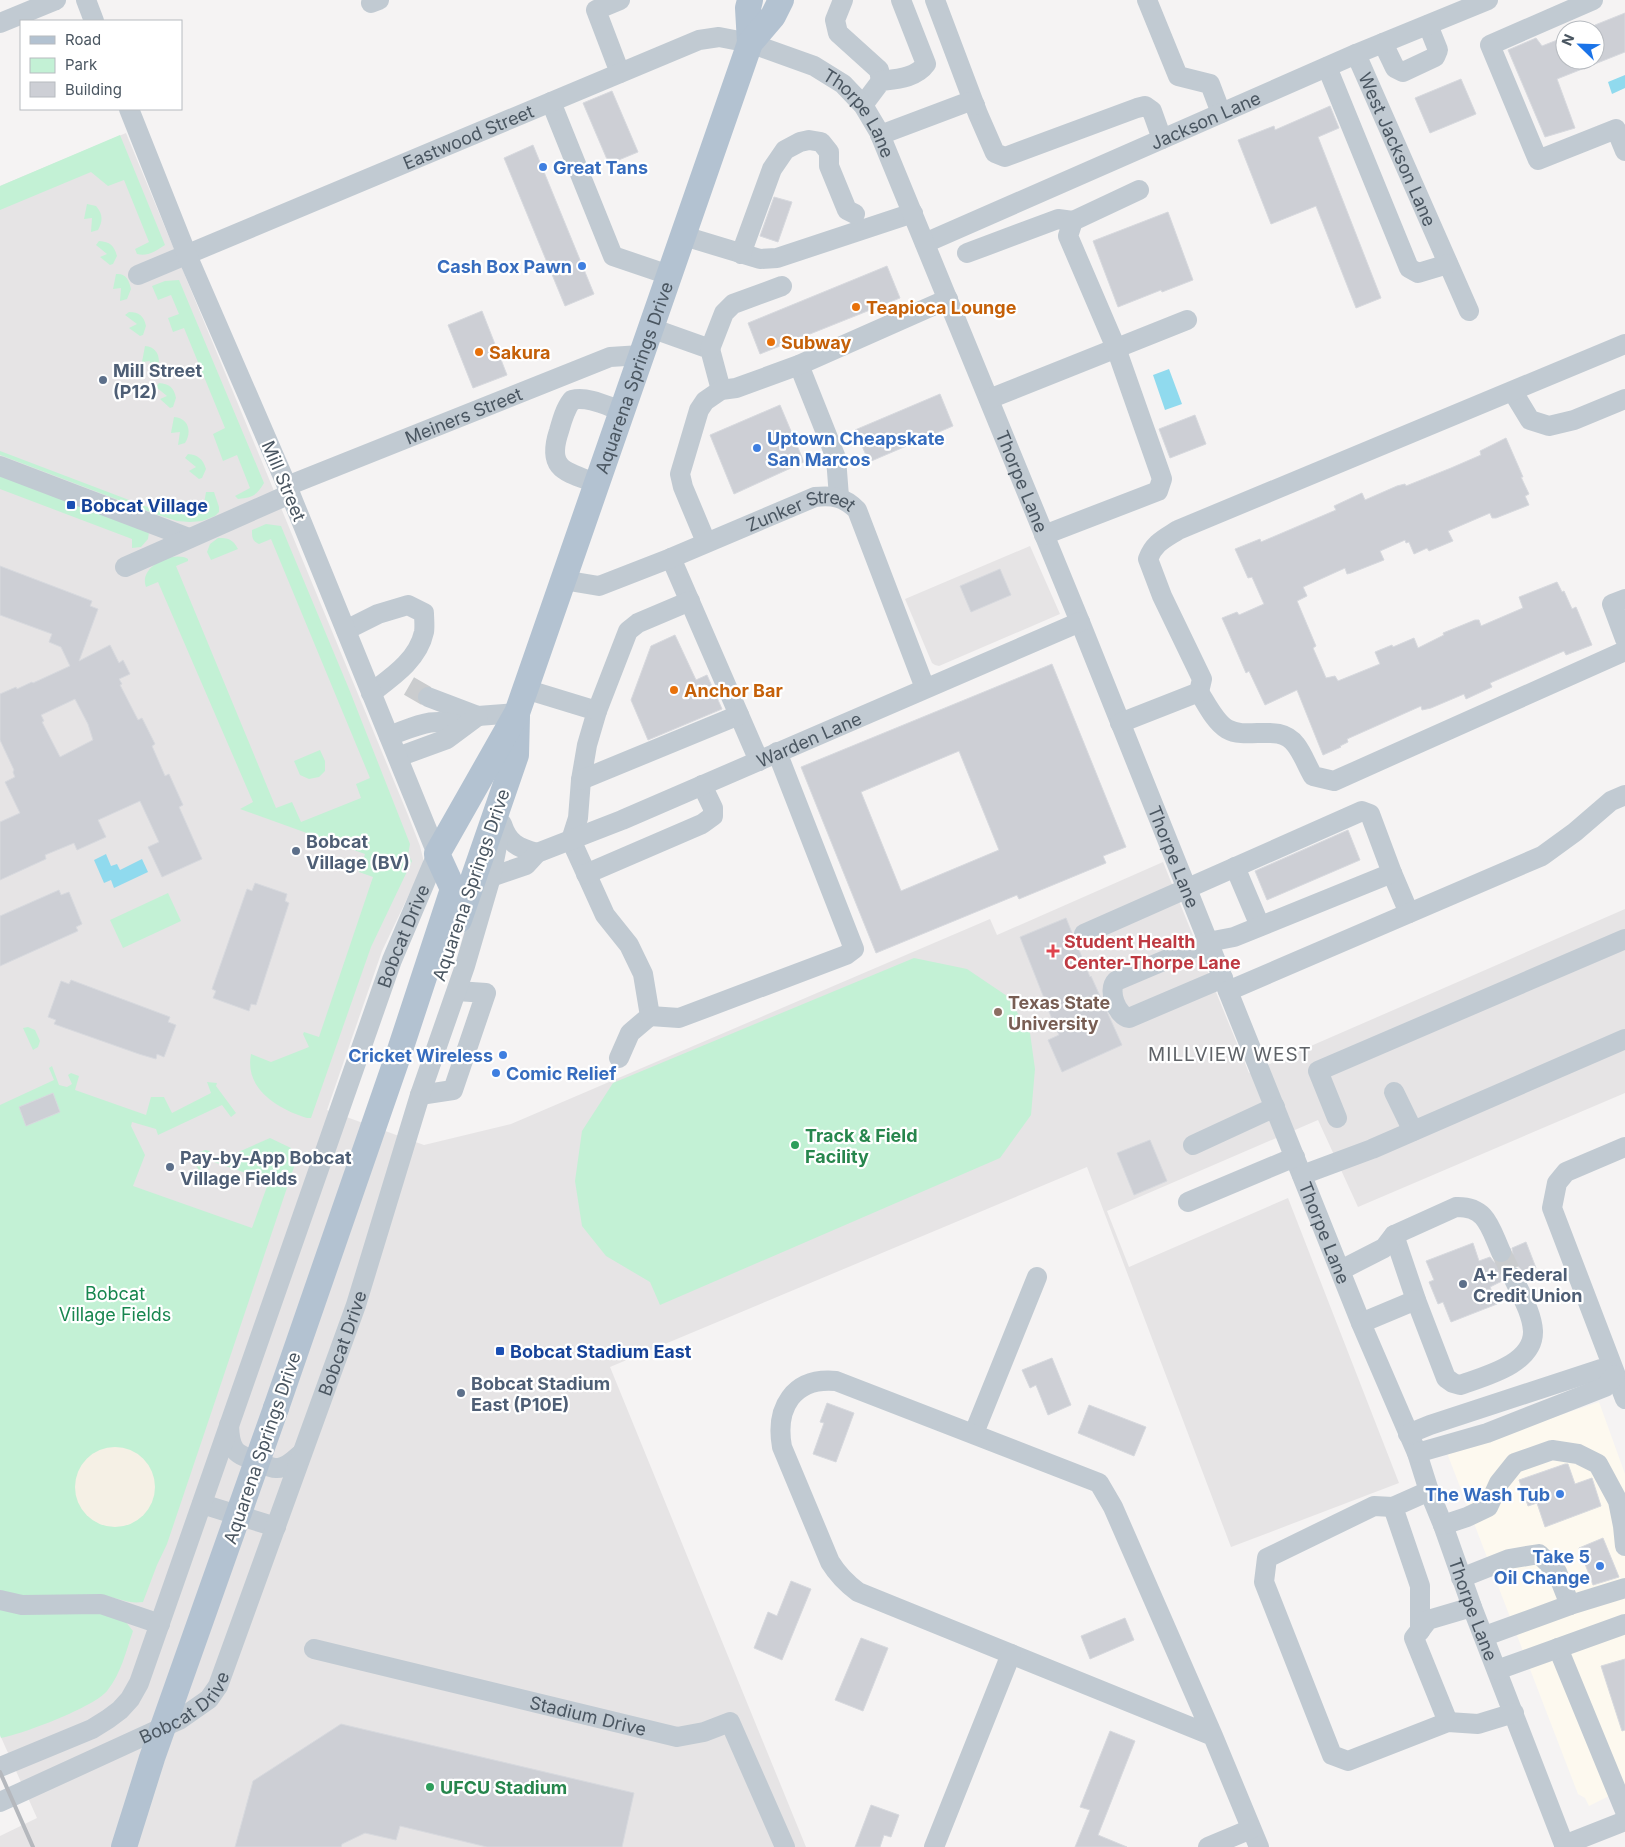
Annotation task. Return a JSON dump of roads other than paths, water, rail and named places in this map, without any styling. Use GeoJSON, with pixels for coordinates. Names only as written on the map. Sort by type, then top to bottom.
{"type":"FeatureCollection","features":[{"type":"Feature","properties":{"kind":"main road","name":"Aquarena Springs Drive"},"geometry":{"type":"LineString","coordinates":[[750,0],[748,8],[750,43]]}},
{"type":"Feature","properties":{"kind":"main road","name":"Aquarena Springs Drive"},"geometry":{"type":"LineString","coordinates":[[124,1847],[152,1758],[276,1408],[400,1050],[453,889],[437,854],[521,701],[750,43],[773,16],[781,0]]}},
{"type":"Feature","properties":{"kind":"main road","name":"Aquarena Springs Drive"},"geometry":{"type":"LineString","coordinates":[[400,1050],[436,987],[516,755],[521,701]]}},
{"type":"Feature","properties":{"kind":"street"},"geometry":{"type":"LineString","coordinates":[[0,23],[56,0]]}},
{"type":"Feature","properties":{"kind":"street"},"geometry":{"type":"LineString","coordinates":[[86,0],[94,20]]}},
{"type":"Feature","properties":{"kind":"street"},"geometry":{"type":"LineString","coordinates":[[620,0],[596,10],[620,73]]}},
{"type":"Feature","properties":{"kind":"street"},"geometry":{"type":"LineString","coordinates":[[843,0],[835,20],[838,33],[879,70],[880,81],[863,105]]}},
{"type":"Feature","properties":{"kind":"street"},"geometry":{"type":"LineString","coordinates":[[880,81],[894,80],[920,72],[926,64],[901,0]]}},
{"type":"Feature","properties":{"kind":"street"},"geometry":{"type":"LineString","coordinates":[[935,0],[995,153],[1005,157],[1145,106],[1152,111],[1162,139]]}},
{"type":"Feature","properties":{"kind":"street"},"geometry":{"type":"LineString","coordinates":[[1147,0],[1178,76],[1210,84],[1222,113]]}},
{"type":"Feature","properties":{"kind":"street","name":"Jackson Lane"},"geometry":{"type":"LineString","coordinates":[[925,243],[1356,54],[1488,0]]}},
{"type":"Feature","properties":{"kind":"street"},"geometry":{"type":"LineString","coordinates":[[1586,2],[1490,45],[1538,160],[1616,129],[1625,151]]}},
{"type":"Feature","properties":{"kind":"street"},"geometry":{"type":"LineString","coordinates":[[1382,43],[1395,68],[1403,72],[1435,57],[1438,50],[1428,25]]}},
{"type":"Feature","properties":{"kind":"street","name":"Eastwood Street"},"geometry":{"type":"LineString","coordinates":[[138,275],[699,40],[719,37],[750,43]]}},
{"type":"Feature","properties":{"kind":"street","name":"Thorpe Lane"},"geometry":{"type":"LineString","coordinates":[[750,43],[814,66],[843,84],[863,105],[880,135],[1080,622],[1361,1323],[1417,1453],[1461,1578],[1485,1636],[1564,1846]]}},
{"type":"Feature","properties":{"kind":"street","name":"West Jackson Lane"},"geometry":{"type":"LineString","coordinates":[[1356,54],[1469,311]]}},
{"type":"Feature","properties":{"kind":"street"},"geometry":{"type":"LineString","coordinates":[[1327,67],[1409,268],[1418,273],[1448,264]]}},
{"type":"Feature","properties":{"kind":"street"},"geometry":{"type":"LineString","coordinates":[[551,102],[613,256],[669,275]]}},
{"type":"Feature","properties":{"kind":"street"},"geometry":{"type":"LineString","coordinates":[[880,135],[965,103],[970,102],[975,105]]}},
{"type":"Feature","properties":{"kind":"street","name":"Mill Street"},"geometry":{"type":"LineString","coordinates":[[129,110],[188,255],[289,490],[437,854]]}},
{"type":"Feature","properties":{"kind":"street"},"geometry":{"type":"LineString","coordinates":[[741,254],[772,169],[785,150],[800,142],[809,140],[821,142],[829,152],[828,166],[847,210],[858,222]]}},
{"type":"Feature","properties":{"kind":"street"},"geometry":{"type":"LineString","coordinates":[[967,253],[1058,219],[1073,221],[1139,190]]}},
{"type":"Feature","properties":{"kind":"street"},"geometry":{"type":"LineString","coordinates":[[684,236],[741,254],[760,258],[777,258],[858,222],[913,213]]}},
{"type":"Feature","properties":{"kind":"street"},"geometry":{"type":"LineString","coordinates":[[1044,535],[1158,491],[1161,485],[1160,473],[1116,348],[1068,236],[1073,221]]}},
{"type":"Feature","properties":{"kind":"street"},"geometry":{"type":"LineString","coordinates":[[721,390],[710,349],[724,313],[733,304],[782,286]]}},
{"type":"Feature","properties":{"kind":"street"},"geometry":{"type":"LineString","coordinates":[[706,542],[683,487],[680,474],[699,410],[705,401],[721,390],[736,388],[799,365],[948,299]]}},
{"type":"Feature","properties":{"kind":"street"},"geometry":{"type":"LineString","coordinates":[[989,399],[1187,320]]}},
{"type":"Feature","properties":{"kind":"street"},"geometry":{"type":"LineString","coordinates":[[651,328],[710,349]]}},
{"type":"Feature","properties":{"kind":"street"},"geometry":{"type":"LineString","coordinates":[[1120,723],[1199,692],[1202,684],[1202,679],[1162,596],[1148,559],[1152,549],[1158,542],[1178,530],[1625,344]]}},
{"type":"Feature","properties":{"kind":"street","name":"Meiners Street"},"geometry":{"type":"LineString","coordinates":[[125,567],[289,490],[558,378],[610,357],[641,355]]}},
{"type":"Feature","properties":{"kind":"street"},"geometry":{"type":"LineString","coordinates":[[799,365],[836,458],[839,497]]}},
{"type":"Feature","properties":{"kind":"street"},"geometry":{"type":"LineString","coordinates":[[558,378],[572,400]]}},
{"type":"Feature","properties":{"kind":"street"},"geometry":{"type":"LineString","coordinates":[[1513,392],[1530,420],[1549,426],[1574,420],[1625,399]]}},
{"type":"Feature","properties":{"kind":"street"},"geometry":{"type":"LineString","coordinates":[[572,400],[585,399],[622,411]]}},
{"type":"Feature","properties":{"kind":"street"},"geometry":{"type":"LineString","coordinates":[[572,400],[561,423],[554,448],[554,456],[565,471],[596,483]]}},
{"type":"Feature","properties":{"kind":"street"},"geometry":{"type":"LineString","coordinates":[[0,466],[189,538]]}},
{"type":"Feature","properties":{"kind":"street","name":"Zunker Street"},"geometry":{"type":"LineString","coordinates":[[563,580],[598,586],[671,558],[815,497],[829,495],[839,497],[848,501],[857,510],[925,688]]}},
{"type":"Feature","properties":{"kind":"street"},"geometry":{"type":"LineString","coordinates":[[671,558],[759,760]]}},
{"type":"Feature","properties":{"kind":"street"},"geometry":{"type":"LineString","coordinates":[[1625,599],[1612,604],[1625,639]]}},
{"type":"Feature","properties":{"kind":"street"},"geometry":{"type":"LineString","coordinates":[[650,1016],[643,974],[629,945],[605,915],[571,840],[578,818],[581,780],[587,745],[597,711],[628,631],[638,623],[690,602]]}},
{"type":"Feature","properties":{"kind":"street"},"geometry":{"type":"LineString","coordinates":[[346,630],[378,614],[408,605],[424,613],[424,632],[405,667],[401,680],[371,693]]}},
{"type":"Feature","properties":{"kind":"street","name":"Warden Lane"},"geometry":{"type":"LineString","coordinates":[[490,877],[526,865],[537,853],[702,785],[1080,622]]}},
{"type":"Feature","properties":{"kind":"street"},"geometry":{"type":"LineString","coordinates":[[1199,692],[1226,728],[1240,734],[1267,732],[1287,738],[1296,744],[1313,776],[1334,781],[1625,651]]}},
{"type":"Feature","properties":{"kind":"street"},"geometry":{"type":"LineString","coordinates":[[428,697],[470,721]]}},
{"type":"Feature","properties":{"kind":"street"},"geometry":{"type":"LineString","coordinates":[[398,758],[447,739],[470,721],[521,701],[597,711]]}},
{"type":"Feature","properties":{"kind":"street"},"geometry":{"type":"LineString","coordinates":[[581,780],[739,715]]}},
{"type":"Feature","properties":{"kind":"street"},"geometry":{"type":"LineString","coordinates":[[389,736],[427,722],[470,721]]}},
{"type":"Feature","properties":{"kind":"street"},"geometry":{"type":"LineString","coordinates":[[618,1058],[630,1033],[650,1016],[679,1018],[846,955],[854,949],[777,752]]}},
{"type":"Feature","properties":{"kind":"street","name":"Bobcat Drive"},"geometry":{"type":"LineString","coordinates":[[0,1802],[157,1731],[193,1712],[209,1699],[218,1686],[228,1664],[356,1305],[420,1095],[457,991],[490,877],[516,755]]}},
{"type":"Feature","properties":{"kind":"street"},"geometry":{"type":"LineString","coordinates":[[586,874],[702,824],[713,816],[713,808],[702,785]]}},
{"type":"Feature","properties":{"kind":"street"},"geometry":{"type":"LineString","coordinates":[[1392,873],[1234,937],[1208,942],[1116,981],[1112,985],[1111,990],[1121,1014],[1129,1018],[1226,985],[1409,914],[1542,856],[1575,832],[1612,801],[1625,795]]}},
{"type":"Feature","properties":{"kind":"street"},"geometry":{"type":"LineString","coordinates":[[1084,934],[1362,811],[1370,814],[1409,914]]}},
{"type":"Feature","properties":{"kind":"street"},"geometry":{"type":"LineString","coordinates":[[502,824],[505,835],[510,841],[519,847],[537,853]]}},
{"type":"Feature","properties":{"kind":"street","name":"Bobcat Drive"},"geometry":{"type":"LineString","coordinates":[[0,1767],[92,1728],[120,1710],[130,1699],[139,1683],[362,1043],[392,960],[437,854]]}},
{"type":"Feature","properties":{"kind":"street"},"geometry":{"type":"LineString","coordinates":[[1235,867],[1260,926]]}},
{"type":"Feature","properties":{"kind":"street"},"geometry":{"type":"LineString","coordinates":[[1337,1118],[1318,1071],[1625,939]]}},
{"type":"Feature","properties":{"kind":"street"},"geometry":{"type":"LineString","coordinates":[[420,1095],[453,1090],[486,993],[457,991]]}},
{"type":"Feature","properties":{"kind":"street"},"geometry":{"type":"LineString","coordinates":[[1188,1202],[1299,1166],[1372,1149],[1625,1039]]}},
{"type":"Feature","properties":{"kind":"street"},"geometry":{"type":"LineString","coordinates":[[1394,1092],[1413,1131]]}},
{"type":"Feature","properties":{"kind":"street"},"geometry":{"type":"LineString","coordinates":[[1193,1145],[1275,1108]]}},
{"type":"Feature","properties":{"kind":"street"},"geometry":{"type":"LineString","coordinates":[[1625,1147],[1566,1172],[1557,1183],[1552,1208],[1625,1399]]}},
{"type":"Feature","properties":{"kind":"street"},"geometry":{"type":"LineString","coordinates":[[1341,1270],[1384,1248],[1394,1235],[1456,1207],[1466,1207],[1484,1216],[1502,1252]]}},
{"type":"Feature","properties":{"kind":"street"},"geometry":{"type":"LineString","coordinates":[[1394,1235],[1416,1300],[1446,1378],[1453,1384],[1460,1385],[1507,1368],[1528,1351],[1533,1333],[1532,1321],[1513,1277]]}},
{"type":"Feature","properties":{"kind":"street"},"geometry":{"type":"LineString","coordinates":[[974,1434],[1038,1277]]}},
{"type":"Feature","properties":{"kind":"street"},"geometry":{"type":"LineString","coordinates":[[1361,1323],[1416,1300]]}},
{"type":"Feature","properties":{"kind":"street"},"geometry":{"type":"LineString","coordinates":[[1408,1434],[1430,1425],[1601,1369],[1615,1375]]}},
{"type":"Feature","properties":{"kind":"street"},"geometry":{"type":"LineString","coordinates":[[1417,1453],[1516,1423],[1605,1387],[1615,1375]]}},
{"type":"Feature","properties":{"kind":"street"},"geometry":{"type":"LineString","coordinates":[[1208,1847],[1255,1838],[1214,1736],[1113,1507],[1099,1483],[836,1380],[812,1382],[793,1394],[784,1405],[779,1434],[782,1447],[830,1562],[846,1583],[858,1592],[1214,1736]]}},
{"type":"Feature","properties":{"kind":"street"},"geometry":{"type":"LineString","coordinates":[[229,1425],[230,1442],[243,1457],[276,1468],[288,1465],[302,1453]]}},
{"type":"Feature","properties":{"kind":"street"},"geometry":{"type":"LineString","coordinates":[[1443,1525],[1488,1507],[1499,1483],[1515,1463],[1552,1450],[1578,1454],[1598,1464],[1618,1501],[1625,1546]]}},
{"type":"Feature","properties":{"kind":"street"},"geometry":{"type":"LineString","coordinates":[[1429,1491],[1393,1507],[1374,1506],[1267,1558],[1264,1582],[1332,1756],[1348,1761],[1448,1722],[1478,1724],[1514,1713]]}},
{"type":"Feature","properties":{"kind":"street"},"geometry":{"type":"LineString","coordinates":[[202,1504],[276,1527]]}},
{"type":"Feature","properties":{"kind":"street"},"geometry":{"type":"LineString","coordinates":[[1393,1507],[1420,1586],[1420,1630]]}},
{"type":"Feature","properties":{"kind":"street"},"geometry":{"type":"LineString","coordinates":[[1461,1578],[1509,1559],[1539,1554],[1557,1572],[1570,1604]]}},
{"type":"Feature","properties":{"kind":"street"},"geometry":{"type":"LineString","coordinates":[[1485,1636],[1570,1604],[1625,1588]]}},
{"type":"Feature","properties":{"kind":"street"},"geometry":{"type":"LineString","coordinates":[[0,1600],[22,1604],[101,1604],[160,1624]]}},
{"type":"Feature","properties":{"kind":"street"},"geometry":{"type":"LineString","coordinates":[[1448,1722],[1414,1638],[1428,1620],[1472,1606]]}},
{"type":"Feature","properties":{"kind":"street"},"geometry":{"type":"LineString","coordinates":[[1498,1670],[1625,1624]]}},
{"type":"Feature","properties":{"kind":"street"},"geometry":{"type":"LineString","coordinates":[[1558,1648],[1625,1811]]}},
{"type":"Feature","properties":{"kind":"street","name":"Stadium Drive"},"geometry":{"type":"LineString","coordinates":[[314,1650],[677,1737],[704,1732],[730,1722],[785,1847]]}},
{"type":"Feature","properties":{"kind":"street"},"geometry":{"type":"LineString","coordinates":[[934,1847],[1011,1654]]}},
{"type":"Feature","properties":{"kind":"street"},"geometry":{"type":"LineString","coordinates":[[1564,1846],[1625,1821]]}},
{"type":"Feature","properties":{"kind":"water"},"geometry":{"type":"Polygon","coordinates":[[[1625,75],[1625,88],[1612,94],[1608,82],[1625,75]]]}},
{"type":"Feature","properties":{"kind":"water"},"geometry":{"type":"Polygon","coordinates":[[[1169,369],[1182,404],[1165,410],[1153,375],[1169,369]]]}},
{"type":"Feature","properties":{"kind":"water"},"geometry":{"type":"Polygon","coordinates":[[[106,854],[111,866],[117,864],[120,870],[142,859],[148,872],[114,888],[111,880],[104,883],[94,860],[106,854]]]}},
{"type":"Feature","properties":{"kind":"tunnel"},"geometry":{"type":"LineString","coordinates":[[409,686],[428,697]]}},
{"type":"Feature","properties":{"kind":"tunnel"},"geometry":{"type":"LineString","coordinates":[[1501,1252],[1513,1277]]}},
{"type":"Feature","properties":{"kind":"railway"},"geometry":{"type":"LineString","coordinates":[[0,1772],[33,1847]]}},
{"type":"Feature","properties":{"kind":"place","name":"Great Tans"},"geometry":{"type":"Point","coordinates":[543,167]}},
{"type":"Feature","properties":{"kind":"place","name":"Cash Box Pawn"},"geometry":{"type":"Point","coordinates":[582,266]}},
{"type":"Feature","properties":{"kind":"place","name":"Teapioca Lounge"},"geometry":{"type":"Point","coordinates":[856,307]}},
{"type":"Feature","properties":{"kind":"place","name":"Subway"},"geometry":{"type":"Point","coordinates":[771,342]}},
{"type":"Feature","properties":{"kind":"place","name":"Sakura"},"geometry":{"type":"Point","coordinates":[479,352]}},
{"type":"Feature","properties":{"kind":"place","name":"Mill Street (P12)"},"geometry":{"type":"Point","coordinates":[103,380]}},
{"type":"Feature","properties":{"kind":"place","name":"Uptown Cheapskate San Marcos"},"geometry":{"type":"Point","coordinates":[757,448]}},
{"type":"Feature","properties":{"kind":"place","name":"Bobcat Village"},"geometry":{"type":"Point","coordinates":[71,505]}},
{"type":"Feature","properties":{"kind":"place","name":"Anchor Bar"},"geometry":{"type":"Point","coordinates":[674,690]}},
{"type":"Feature","properties":{"kind":"place","name":"Bobcat Village (BV)"},"geometry":{"type":"Point","coordinates":[296,851]}},
{"type":"Feature","properties":{"kind":"place","name":"Student Health Center-Thorpe Lane"},"geometry":{"type":"Point","coordinates":[1053,951]}},
{"type":"Feature","properties":{"kind":"place","name":"Texas State University"},"geometry":{"type":"Point","coordinates":[998,1012]}},
{"type":"Feature","properties":{"kind":"place","name":"Cricket Wireless"},"geometry":{"type":"Point","coordinates":[503,1055]}},
{"type":"Feature","properties":{"kind":"place","name":"Comic Relief"},"geometry":{"type":"Point","coordinates":[496,1073]}},
{"type":"Feature","properties":{"kind":"place","name":"Track & Field Facility"},"geometry":{"type":"Point","coordinates":[795,1145]}},
{"type":"Feature","properties":{"kind":"place","name":"Pay-by-App Bobcat Village Fields"},"geometry":{"type":"Point","coordinates":[170,1167]}},
{"type":"Feature","properties":{"kind":"place","name":"A+ Federal Credit Union"},"geometry":{"type":"Point","coordinates":[1463,1284]}},
{"type":"Feature","properties":{"kind":"place","name":"Bobcat Stadium East"},"geometry":{"type":"Point","coordinates":[500,1351]}},
{"type":"Feature","properties":{"kind":"place","name":"Bobcat Stadium East (P10E)"},"geometry":{"type":"Point","coordinates":[461,1393]}},
{"type":"Feature","properties":{"kind":"place","name":"The Wash Tub"},"geometry":{"type":"Point","coordinates":[1560,1494]}},
{"type":"Feature","properties":{"kind":"place","name":"Take 5 Oil Change"},"geometry":{"type":"Point","coordinates":[1600,1566]}},
{"type":"Feature","properties":{"kind":"place","name":"UFCU Stadium"},"geometry":{"type":"Point","coordinates":[430,1787]}},
{"type":"Feature","properties":{"kind":"district","name":"MILLVIEW WEST"},"geometry":{"type":"Point","coordinates":[1230,1054]}},
{"type":"Feature","properties":{"kind":"park label","name":"Bobcat Village Fields"},"geometry":{"type":"Point","coordinates":[115,1304]}}]}
